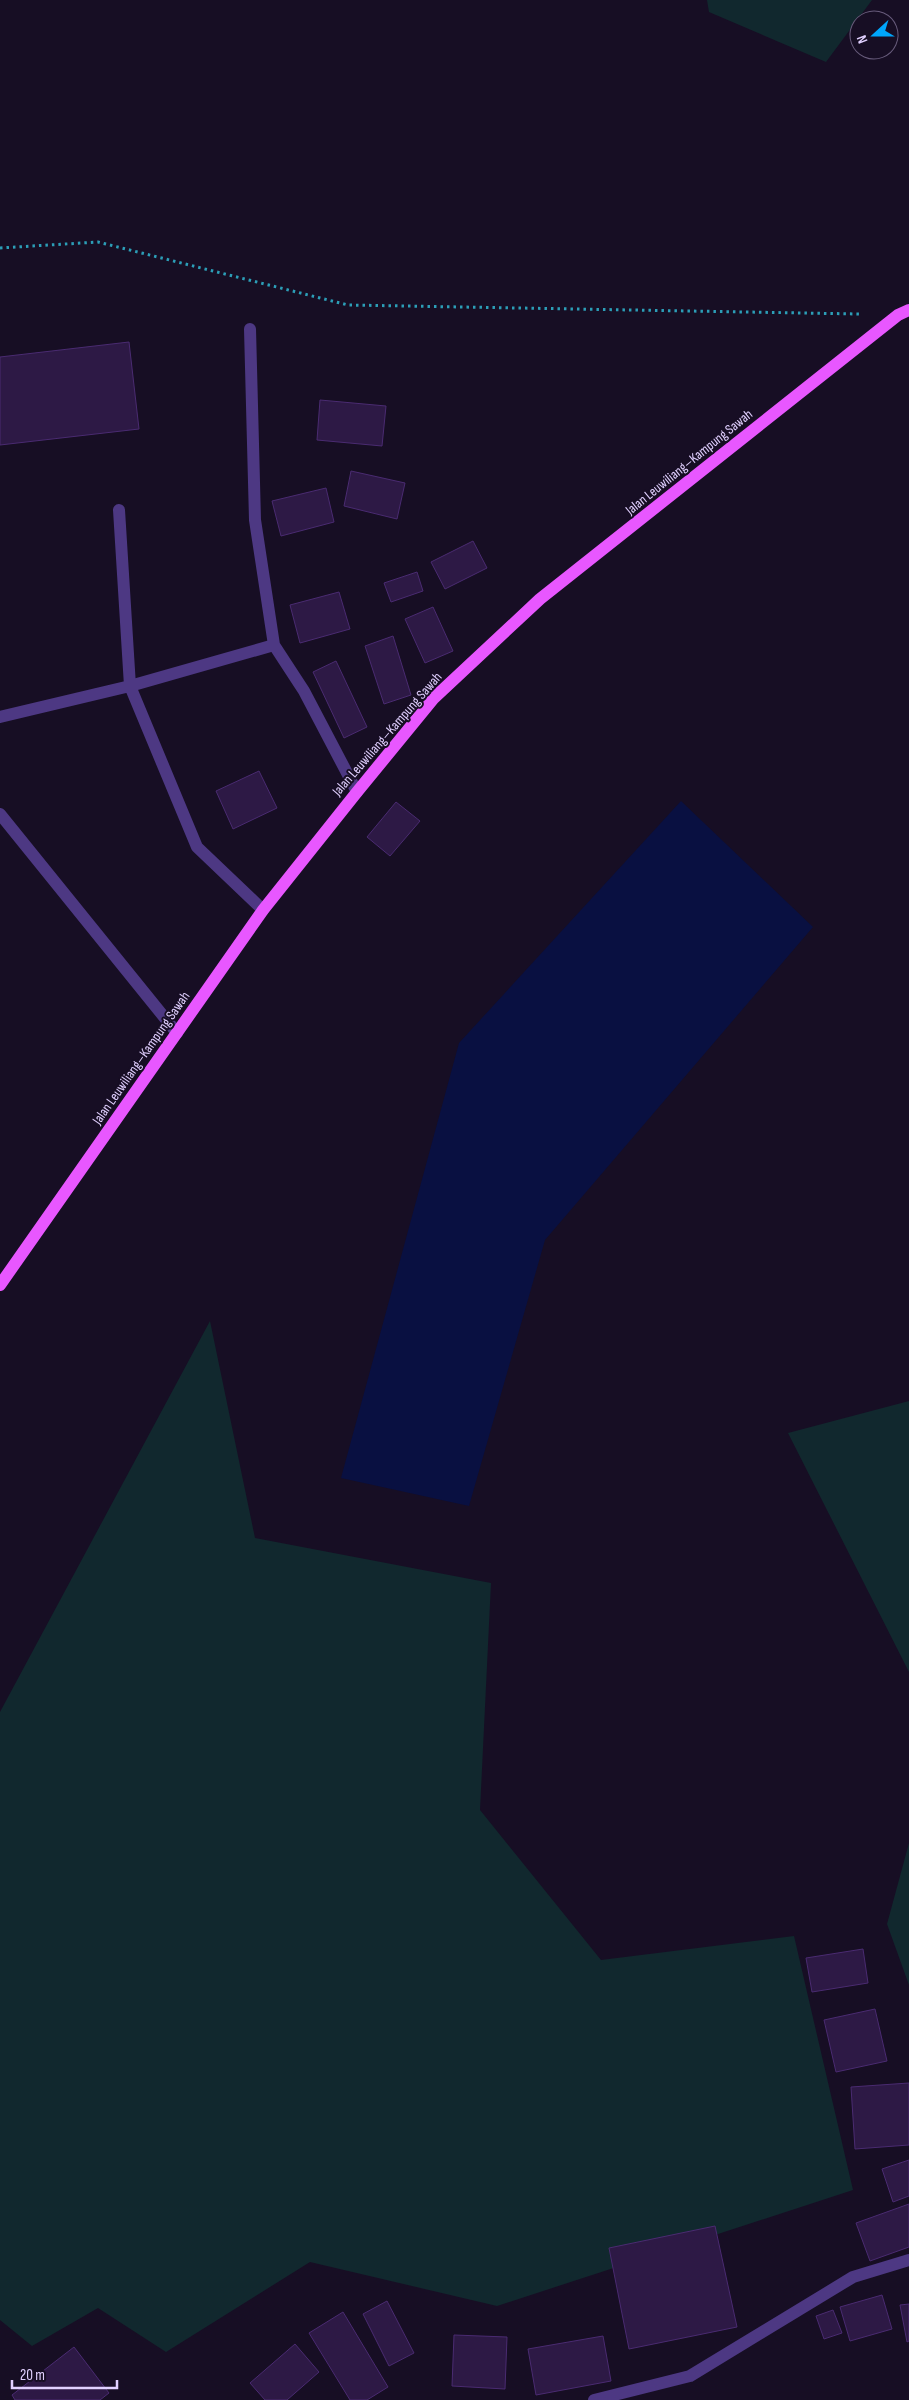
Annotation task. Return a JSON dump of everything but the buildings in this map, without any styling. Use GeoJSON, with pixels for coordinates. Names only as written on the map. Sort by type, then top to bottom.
{"type":"FeatureCollection","features":[{"type":"Feature","properties":{"kind":"main road","name":"Jalan Leuwiliang–Kampung Sawah"},"geometry":{"type":"LineString","coordinates":[[0,1285],[263,910],[434,698],[540,600],[903,312]]}},
{"type":"Feature","properties":{"kind":"street"},"geometry":{"type":"LineString","coordinates":[[250,329],[255,520],[274,645],[304,691],[357,792]]}},
{"type":"Feature","properties":{"kind":"street"},"geometry":{"type":"LineString","coordinates":[[119,510],[130,686],[197,847],[263,910]]}},
{"type":"Feature","properties":{"kind":"street"},"geometry":{"type":"LineString","coordinates":[[0,717],[130,686],[274,645]]}},
{"type":"Feature","properties":{"kind":"street"},"geometry":{"type":"LineString","coordinates":[[0,814],[177,1033]]}},
{"type":"Feature","properties":{"kind":"street"},"geometry":{"type":"LineString","coordinates":[[594,2400],[690,2376],[853,2277],[909,2260]]}},
{"type":"Feature","properties":{"kind":"path"},"geometry":{"type":"LineString","coordinates":[[0,248],[98,242],[348,305],[903,312]]}},
{"type":"Feature","properties":{"kind":"green space"},"geometry":{"type":"Polygon","coordinates":[[[707,0],[872,0],[865,10],[849,10],[849,31],[826,62],[709,12],[707,0]]]}},
{"type":"Feature","properties":{"kind":"green space"},"geometry":{"type":"Polygon","coordinates":[[[210,1321],[255,1538],[491,1583],[480,1810],[601,1960],[794,1936],[853,2190],[497,2306],[310,2262],[166,2352],[98,2308],[32,2346],[0,2320],[0,1712],[210,1321]]]}},
{"type":"Feature","properties":{"kind":"green space"},"geometry":{"type":"Polygon","coordinates":[[[909,1401],[909,1672],[788,1433],[909,1401]]]}},
{"type":"Feature","properties":{"kind":"green space"},"geometry":{"type":"Polygon","coordinates":[[[909,1843],[909,1985],[887,1924],[909,1843]]]}},
{"type":"Feature","properties":{"kind":"shaded area"},"geometry":{"type":"Polygon","coordinates":[[[681,801],[813,927],[545,1240],[469,1506],[341,1478],[459,1043],[681,801]]]}}]}
